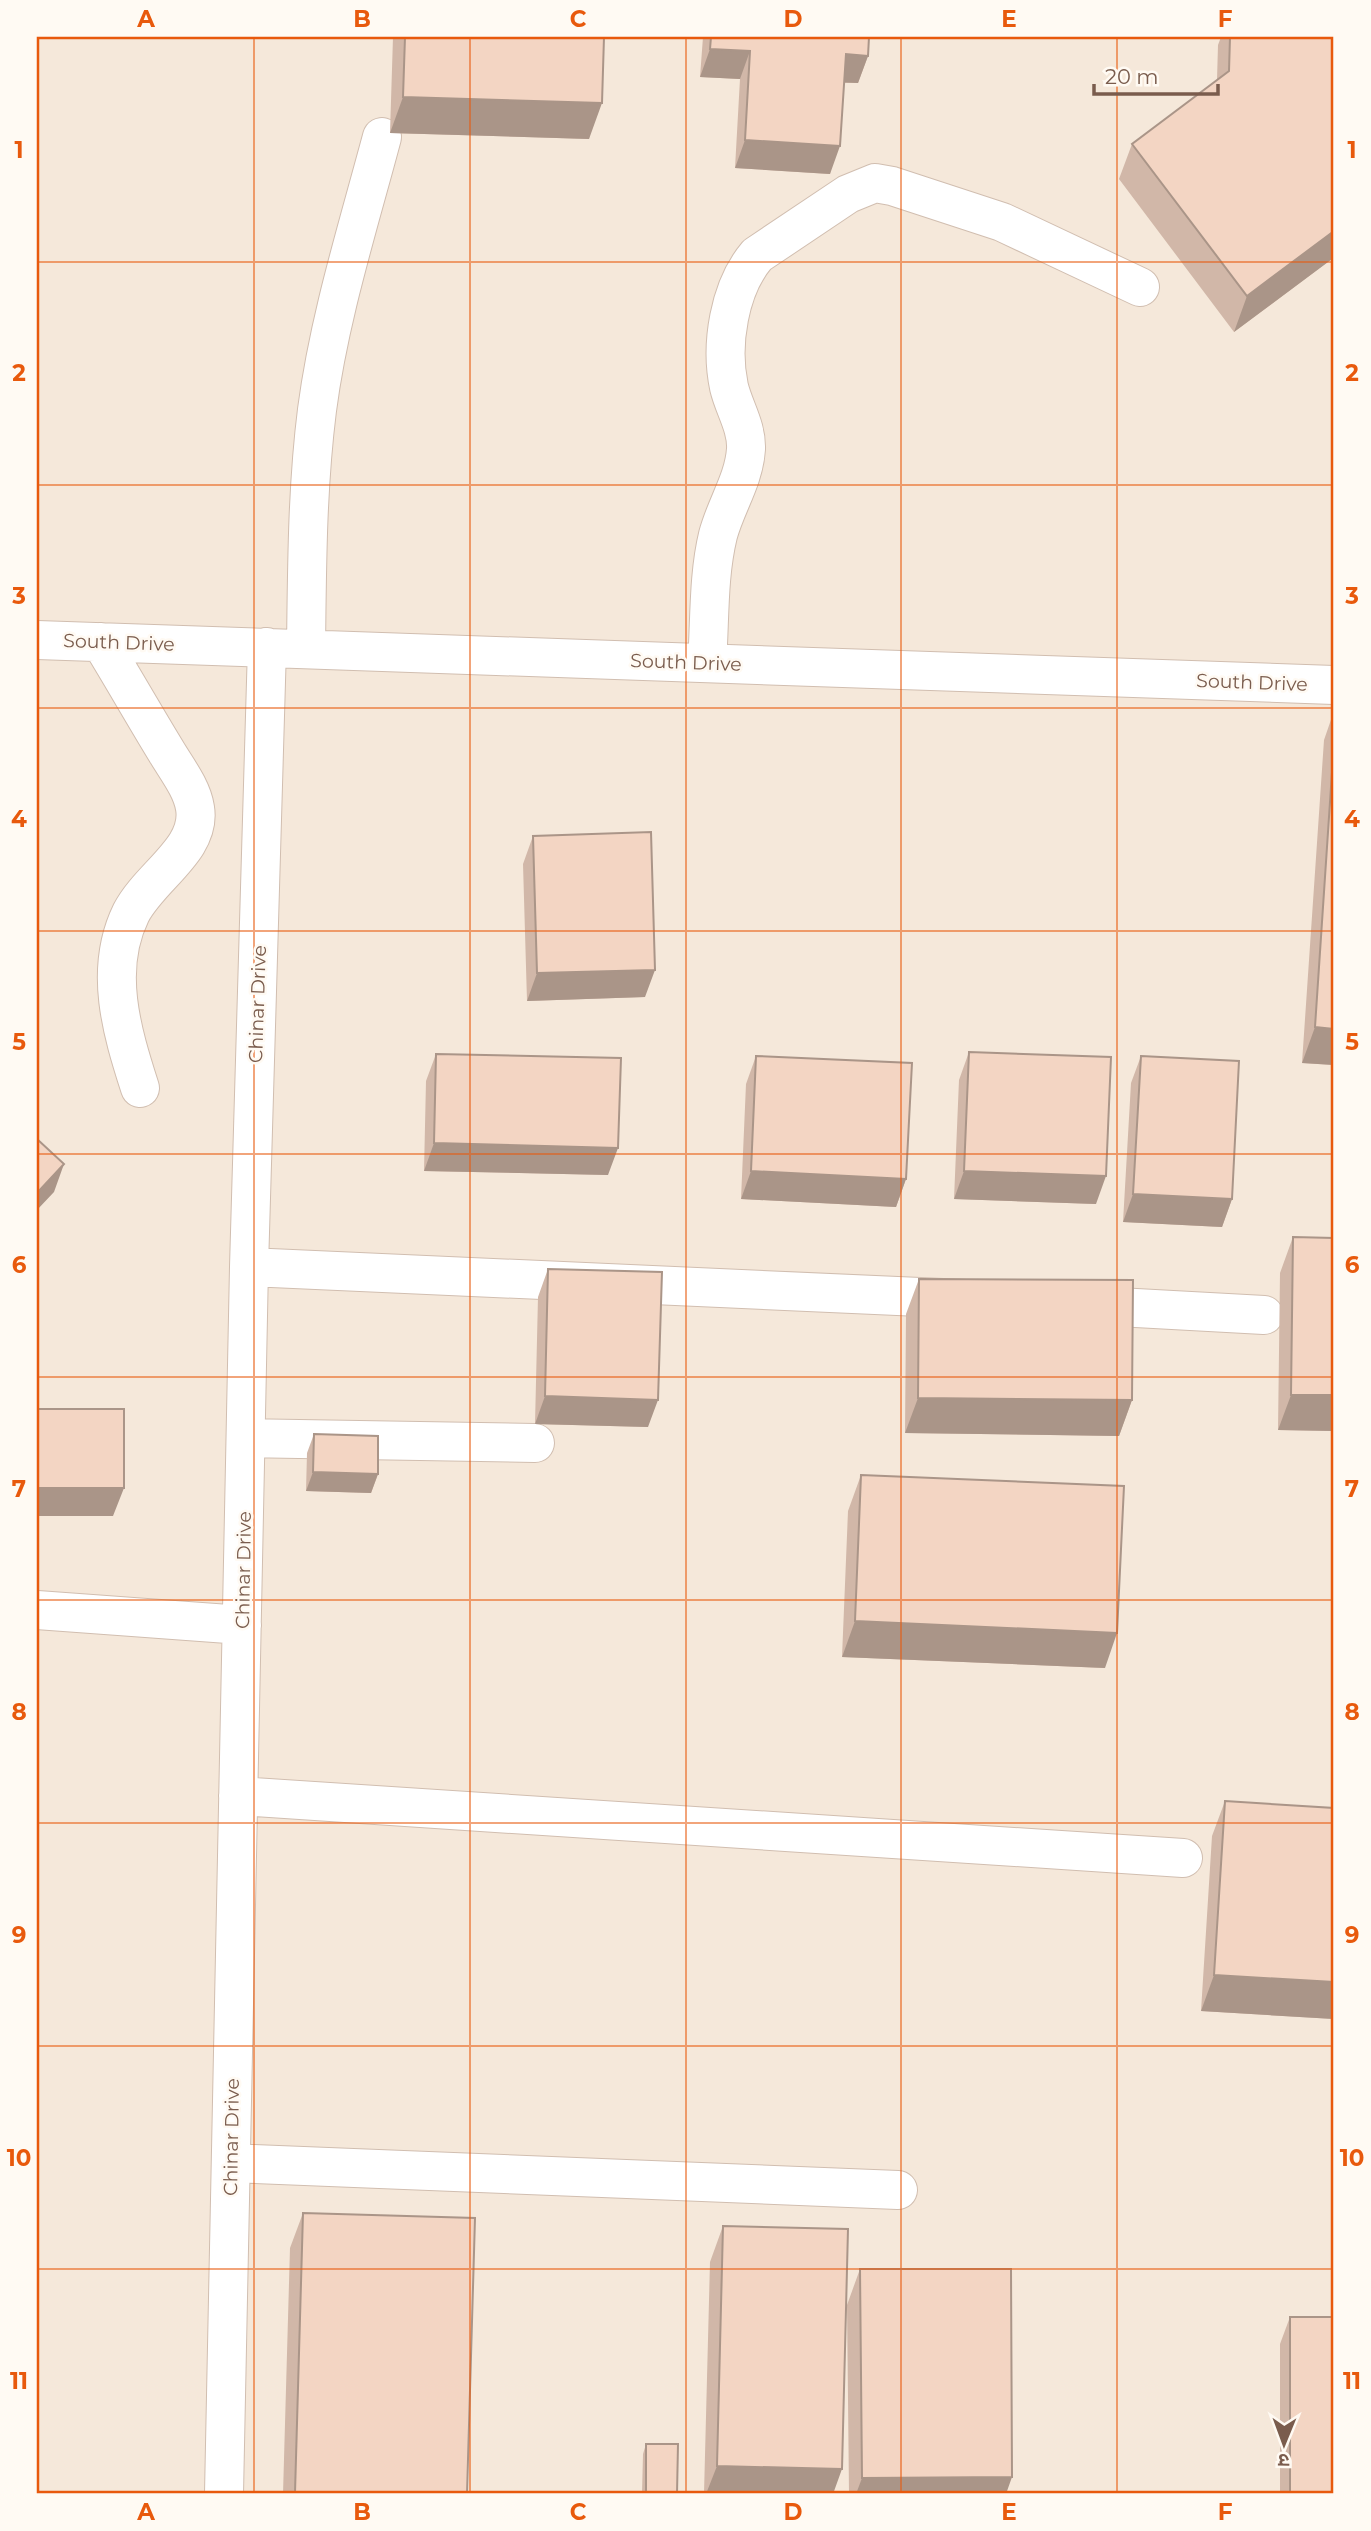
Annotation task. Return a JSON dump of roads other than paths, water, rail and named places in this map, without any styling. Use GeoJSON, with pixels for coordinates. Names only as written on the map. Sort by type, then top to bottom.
{"type":"FeatureCollection","features":[{"type":"Feature","properties":{"kind":"street"},"geometry":{"type":"LineString","coordinates":[[306,649],[307,530],[317,409],[341,289],[382,137]]}},
{"type":"Feature","properties":{"kind":"street"},"geometry":{"type":"LineString","coordinates":[[707,663],[719,533],[742,471],[746,451],[744,431],[725,366],[726,341],[738,287],[746,268],[757,256],[848,194],[875,183],[892,186],[1002,222],[1140,287]]}},
{"type":"Feature","properties":{"kind":"street","name":"South Drive"},"geometry":{"type":"LineString","coordinates":[[37,640],[1334,685]]}},
{"type":"Feature","properties":{"kind":"street"},"geometry":{"type":"LineString","coordinates":[[101,642],[184,782],[195,807],[194,832],[183,851],[146,887],[130,915],[119,949],[117,989],[120,1026],[141,1088]]}},
{"type":"Feature","properties":{"kind":"street","name":"Chinar Drive"},"geometry":{"type":"LineString","coordinates":[[224,2494],[249,1267],[267,646]]}},
{"type":"Feature","properties":{"kind":"street"},"geometry":{"type":"LineString","coordinates":[[249,1267],[1001,1301]]}},
{"type":"Feature","properties":{"kind":"street"},"geometry":{"type":"LineString","coordinates":[[1043,1303],[1264,1315]]}},
{"type":"Feature","properties":{"kind":"street"},"geometry":{"type":"LineString","coordinates":[[246,1438],[535,1443]]}},
{"type":"Feature","properties":{"kind":"street"},"geometry":{"type":"LineString","coordinates":[[37,1610],[242,1625]]}},
{"type":"Feature","properties":{"kind":"street"},"geometry":{"type":"LineString","coordinates":[[238,1796],[1183,1858]]}},
{"type":"Feature","properties":{"kind":"street"},"geometry":{"type":"LineString","coordinates":[[231,2163],[898,2190]]}}]}
